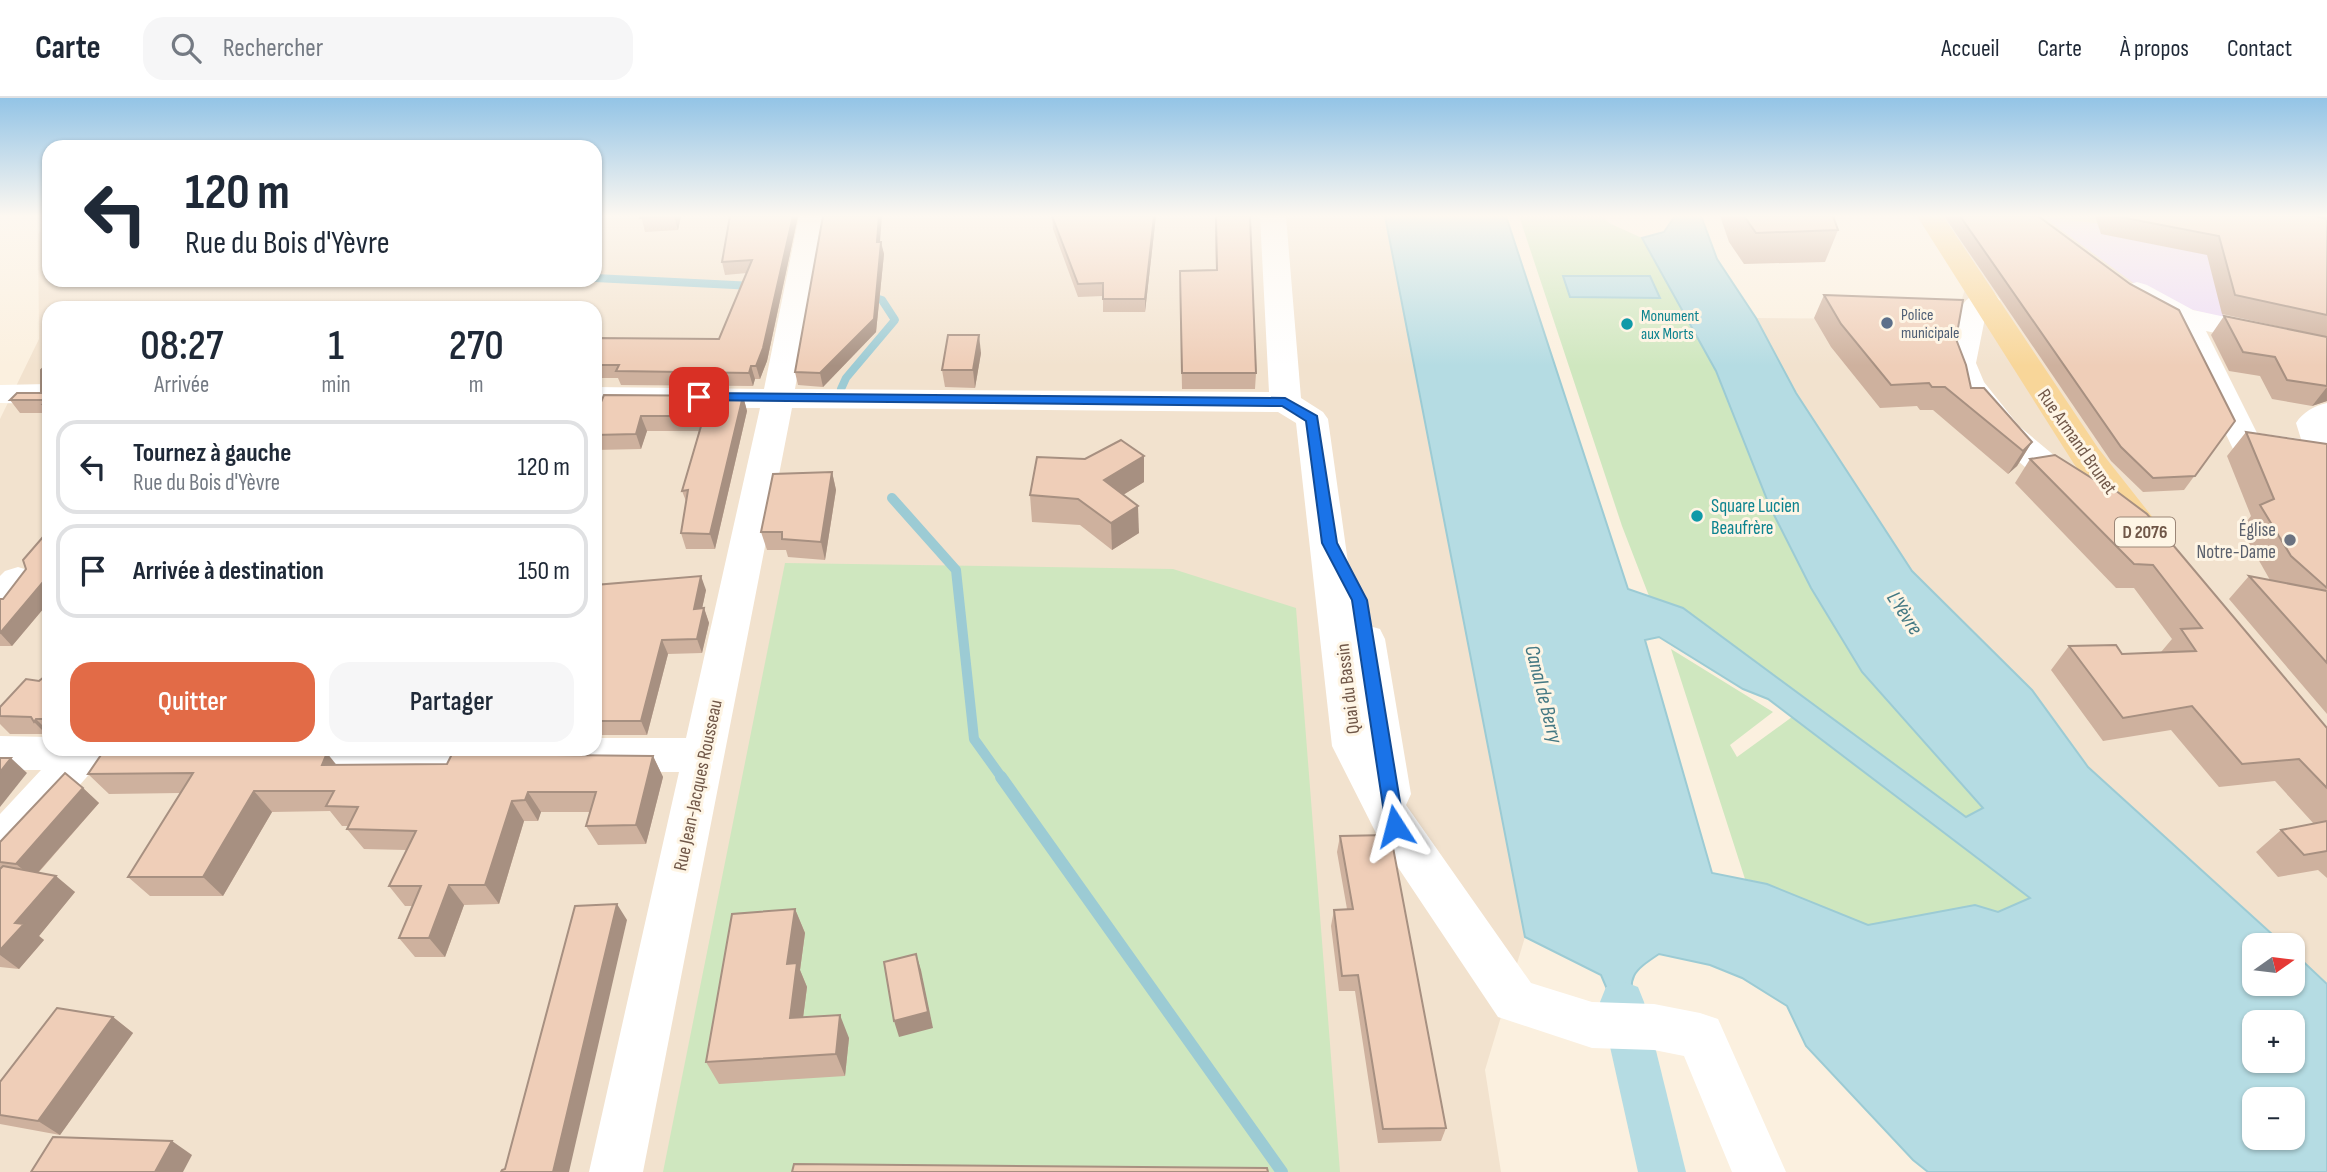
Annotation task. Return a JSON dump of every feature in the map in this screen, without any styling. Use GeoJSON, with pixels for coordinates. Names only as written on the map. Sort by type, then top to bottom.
{"type":"FeatureCollection","features":[{"type":"Feature","properties":{"kind":"main road","name":"Rue Armand Brunet"},"geometry":{"type":"LineString","coordinates":[[1963,266],[2086,456],[2163,554]]}},
{"type":"Feature","properties":{"kind":"street","name":"Rue Jean-Jacques Rousseau"},"geometry":{"type":"LineString","coordinates":[[616,1172],[778,397],[803,266]]}},
{"type":"Feature","properties":{"kind":"street"},"geometry":{"type":"LineString","coordinates":[[602,397],[1285,402],[1276,266]]}},
{"type":"Feature","properties":{"kind":"street"},"geometry":{"type":"LineString","coordinates":[[2112,273],[2133,289],[2184,317],[2327,348]]}},
{"type":"Feature","properties":{"kind":"street"},"geometry":{"type":"LineString","coordinates":[[1985,300],[1972,309],[1961,363],[1969,384],[2007,433],[2050,470],[2080,488],[2127,510]]}},
{"type":"Feature","properties":{"kind":"street"},"geometry":{"type":"LineString","coordinates":[[2184,317],[2245,442],[2322,453],[2312,424],[2327,413]]}},
{"type":"Feature","properties":{"kind":"street"},"geometry":{"type":"LineString","coordinates":[[1,394],[42,394]]}},
{"type":"Feature","properties":{"kind":"street","name":"Quai du Bassin"},"geometry":{"type":"LineString","coordinates":[[1285,402],[1312,419],[1330,543],[1353,746],[1395,826],[1515,1001],[1592,1025],[1677,1032],[1759,1172]]}},
{"type":"Feature","properties":{"kind":"street"},"geometry":{"type":"LineString","coordinates":[[0,754],[42,752]]}},
{"type":"Feature","properties":{"kind":"street"},"geometry":{"type":"LineString","coordinates":[[602,754],[703,755]]}},
{"type":"Feature","properties":{"kind":"street"},"geometry":{"type":"LineString","coordinates":[[0,844],[80,756]]}},
{"type":"Feature","properties":{"kind":"shaded area"},"geometry":{"type":"Polygon","coordinates":[[[38,266],[42,266],[42,287],[602,287],[602,266],[1395,266],[1525,937],[1485,1070],[1501,1172],[0,1172],[0,419],[39,339],[38,266]]]}},
{"type":"Feature","properties":{"kind":"shaded area"},"geometry":{"type":"Polygon","coordinates":[[[1951,266],[2327,266],[2327,984],[2305,963],[2305,933],[2271,933],[2088,767],[2032,690],[1912,571],[1796,393],[1756,318],[1912,319],[1955,322],[1965,289],[1951,266]]]}},
{"type":"Feature","properties":{"kind":"shaded area"},"geometry":{"type":"Polygon","coordinates":[[[2111,266],[2231,266],[2219,298],[2224,318],[2186,308],[2143,290],[2111,266]]]}},
{"type":"Feature","properties":{"kind":"green space","name":"Square Lucien Beaufrère"},"geometry":{"type":"Polygon","coordinates":[[[1536,266],[1658,266],[1716,371],[1770,507],[1811,588],[1862,672],[1984,808],[1966,817],[1683,608],[1649,596],[1622,526],[1536,266]]]}},
{"type":"Feature","properties":{"kind":"green space"},"geometry":{"type":"Polygon","coordinates":[[[785,563],[1173,569],[1296,608],[1340,1172],[663,1172],[785,563]]]}},
{"type":"Feature","properties":{"kind":"green space"},"geometry":{"type":"Polygon","coordinates":[[[1671,649],[1773,712],[1730,745],[1737,757],[1792,717],[2030,898],[1998,912],[1975,905],[1868,925],[1767,884],[1745,879],[1671,649]]]}},
{"type":"Feature","properties":{"kind":"water","name":"L'Yèvre"},"geometry":{"type":"Polygon","coordinates":[[[1395,266],[1522,266],[1628,589],[1683,608],[1966,817],[1983,808],[1862,672],[1811,588],[1770,507],[1716,371],[1658,266],[1722,266],[1756,318],[1796,393],[1912,571],[2032,690],[2088,767],[2271,933],[2242,933],[2242,996],[2305,996],[2305,963],[2327,984],[2327,1172],[1928,1172],[1913,1160],[1806,1046],[1787,1006],[1742,978],[1710,965],[1659,954],[1634,976],[1634,1008],[1615,1008],[1601,975],[1525,937],[1395,266]],[[1659,637],[1645,640],[1712,873],[1767,884],[1868,925],[1975,905],[1998,912],[2030,898],[1768,699],[1743,689],[1659,637]]]}},
{"type":"Feature","properties":{"kind":"water"},"geometry":{"type":"Polygon","coordinates":[[[1563,276],[1650,276],[1660,298],[1570,297],[1563,276]]]}},
{"type":"Feature","properties":{"kind":"building"},"geometry":{"type":"Polygon","coordinates":[[[749,266],[782,266],[763,348],[756,366],[751,366],[749,373],[616,371],[619,365],[602,365],[602,338],[719,339],[749,266]]]}},
{"type":"Feature","properties":{"kind":"building"},"geometry":{"type":"Polygon","coordinates":[[[814,266],[879,266],[874,319],[820,373],[795,372],[814,266]]]}},
{"type":"Feature","properties":{"kind":"building"},"geometry":{"type":"Polygon","coordinates":[[[1071,266],[1149,266],[1145,299],[1103,299],[1103,283],[1078,284],[1071,266]]]}},
{"type":"Feature","properties":{"kind":"building"},"geometry":{"type":"Polygon","coordinates":[[[1217,266],[1252,266],[1256,373],[1182,373],[1180,271],[1217,270],[1217,266]]]}},
{"type":"Feature","properties":{"kind":"building"},"geometry":{"type":"Polygon","coordinates":[[[1995,266],[2106,266],[2130,284],[2179,310],[2235,421],[2195,476],[2153,478],[2121,447],[1995,266]]]}},
{"type":"Feature","properties":{"kind":"building"},"geometry":{"type":"Polygon","coordinates":[[[2227,266],[2327,266],[2327,315],[2235,295],[2227,266]]]}},
{"type":"Feature","properties":{"kind":"building"},"geometry":{"type":"Polygon","coordinates":[[[1824,295],[1963,300],[1956,339],[1971,388],[1984,388],[2032,442],[2023,451],[1945,387],[1932,387],[1929,383],[1891,385],[1841,324],[1824,295]]]}},
{"type":"Feature","properties":{"kind":"building"},"geometry":{"type":"Polygon","coordinates":[[[2224,316],[2327,337],[2327,386],[2287,380],[2275,357],[2243,352],[2224,316]]]}},
{"type":"Feature","properties":{"kind":"building"},"geometry":{"type":"Polygon","coordinates":[[[948,335],[979,335],[973,370],[942,370],[948,335]]]}},
{"type":"Feature","properties":{"kind":"building"},"geometry":{"type":"Polygon","coordinates":[[[41,370],[42,400],[10,400],[17,393],[41,393],[41,370]]]}},
{"type":"Feature","properties":{"kind":"building"},"geometry":{"type":"Polygon","coordinates":[[[604,395],[743,396],[710,534],[681,533],[688,490],[682,491],[704,416],[641,416],[636,434],[602,435],[604,395]]]}},
{"type":"Feature","properties":{"kind":"building"},"geometry":{"type":"Polygon","coordinates":[[[2246,432],[2327,444],[2327,588],[2291,556],[2260,505],[2274,499],[2246,432]]]}},
{"type":"Feature","properties":{"kind":"building"},"geometry":{"type":"Polygon","coordinates":[[[1121,440],[1144,456],[1104,480],[1138,506],[1111,523],[1078,499],[1030,495],[1037,457],[1085,459],[1121,440]]]}},
{"type":"Feature","properties":{"kind":"building"},"geometry":{"type":"Polygon","coordinates":[[[2055,455],[2111,487],[2147,514],[2327,728],[2327,788],[2299,759],[2242,764],[2192,706],[2123,718],[2069,646],[2116,645],[2122,654],[2196,651],[2181,629],[2202,628],[2153,565],[2134,564],[2030,459],[2055,455]]]}},
{"type":"Feature","properties":{"kind":"building"},"geometry":{"type":"Polygon","coordinates":[[[832,472],[821,542],[782,539],[782,532],[761,532],[773,474],[832,472]]]}},
{"type":"Feature","properties":{"kind":"building"},"geometry":{"type":"Polygon","coordinates":[[[42,538],[42,583],[0,633],[0,599],[3,599],[26,569],[23,560],[42,538]]]}},
{"type":"Feature","properties":{"kind":"building"},"geometry":{"type":"Polygon","coordinates":[[[701,576],[694,609],[704,608],[697,639],[662,640],[641,721],[602,721],[602,584],[701,576]]]}},
{"type":"Feature","properties":{"kind":"building"},"geometry":{"type":"Polygon","coordinates":[[[2249,576],[2327,591],[2327,663],[2249,576]]]}},
{"type":"Feature","properties":{"kind":"building"},"geometry":{"type":"Polygon","coordinates":[[[26,679],[39,681],[42,679],[42,719],[36,719],[34,722],[31,717],[0,716],[0,707],[26,679]]]}},
{"type":"Feature","properties":{"kind":"building"},"geometry":{"type":"Polygon","coordinates":[[[100,756],[326,756],[322,765],[447,764],[451,756],[653,756],[636,825],[586,826],[596,792],[528,792],[525,800],[512,801],[485,885],[449,885],[429,938],[399,938],[421,886],[389,886],[416,831],[347,829],[358,807],[326,806],[334,791],[254,791],[203,877],[128,877],[193,773],[88,774],[100,756]]]}},
{"type":"Feature","properties":{"kind":"building"},"geometry":{"type":"Polygon","coordinates":[[[0,758],[11,758],[0,772],[0,758]]]}},
{"type":"Feature","properties":{"kind":"building"},"geometry":{"type":"Polygon","coordinates":[[[65,773],[83,788],[16,864],[0,862],[0,842],[65,773]]]}},
{"type":"Feature","properties":{"kind":"building"},"geometry":{"type":"Polygon","coordinates":[[[2327,821],[2327,851],[2304,855],[2281,830],[2327,821]]]}},
{"type":"Feature","properties":{"kind":"building"},"geometry":{"type":"Polygon","coordinates":[[[1388,835],[1392,842],[1446,1128],[1383,1129],[1358,975],[1342,976],[1334,910],[1353,909],[1340,836],[1388,835]]]}},
{"type":"Feature","properties":{"kind":"building"},"geometry":{"type":"Polygon","coordinates":[[[3,866],[56,876],[15,923],[24,924],[0,950],[0,869],[3,866]]]}},
{"type":"Feature","properties":{"kind":"building"},"geometry":{"type":"Polygon","coordinates":[[[617,904],[553,1172],[501,1172],[505,1169],[575,906],[617,904]]]}},
{"type":"Feature","properties":{"kind":"building"},"geometry":{"type":"Polygon","coordinates":[[[795,909],[787,964],[797,963],[790,1018],[840,1015],[836,1054],[706,1062],[732,914],[795,909]]]}},
{"type":"Feature","properties":{"kind":"building"},"geometry":{"type":"Polygon","coordinates":[[[916,954],[928,1012],[894,1021],[884,962],[916,954]]]}},
{"type":"Feature","properties":{"kind":"building"},"geometry":{"type":"Polygon","coordinates":[[[57,1008],[113,1017],[38,1121],[0,1115],[0,1082],[57,1008]]]}},
{"type":"Feature","properties":{"kind":"building"},"geometry":{"type":"Polygon","coordinates":[[[53,1137],[172,1141],[155,1172],[31,1172],[53,1137]]]}},
{"type":"Feature","properties":{"kind":"building"},"geometry":{"type":"Polygon","coordinates":[[[794,1164],[1267,1168],[1268,1172],[792,1172],[794,1164]]]}},
{"type":"Feature","properties":{"kind":"waterway"},"geometry":{"type":"LineString","coordinates":[[602,278],[754,286]]}},
{"type":"Feature","properties":{"kind":"waterway"},"geometry":{"type":"LineString","coordinates":[[841,389],[846,378],[895,320],[882,300],[869,296]]}},
{"type":"Feature","properties":{"kind":"waterway"},"geometry":{"type":"LineString","coordinates":[[892,498],[956,570],[974,739],[1002,778]]}},
{"type":"Feature","properties":{"kind":"waterway"},"geometry":{"type":"LineString","coordinates":[[1001,777],[1282,1172]]}},
{"type":"Feature","properties":{"kind":"waterway","name":"Canal de Berry"},"geometry":{"type":"LineString","coordinates":[[1622,1002],[1662,1172]]}},
{"type":"Feature","properties":{"kind":"place","name":"Police municipale"},"geometry":{"type":"Point","coordinates":[1887,323]}},
{"type":"Feature","properties":{"kind":"place","name":"Monument aux Morts"},"geometry":{"type":"Point","coordinates":[1627,324]}},
{"type":"Feature","properties":{"kind":"place","name":"Square Lucien Beaufrère"},"geometry":{"type":"Point","coordinates":[1697,516]}},
{"type":"Feature","properties":{"kind":"place","name":"Église Notre-Dame"},"geometry":{"type":"Point","coordinates":[2290,540]}},
{"type":"Feature","properties":{"kind":"route"},"geometry":{"type":"LineString","coordinates":[[699,397],[1285,402],[1312,419],[1330,543],[1360,600],[1395,826]]}}]}
